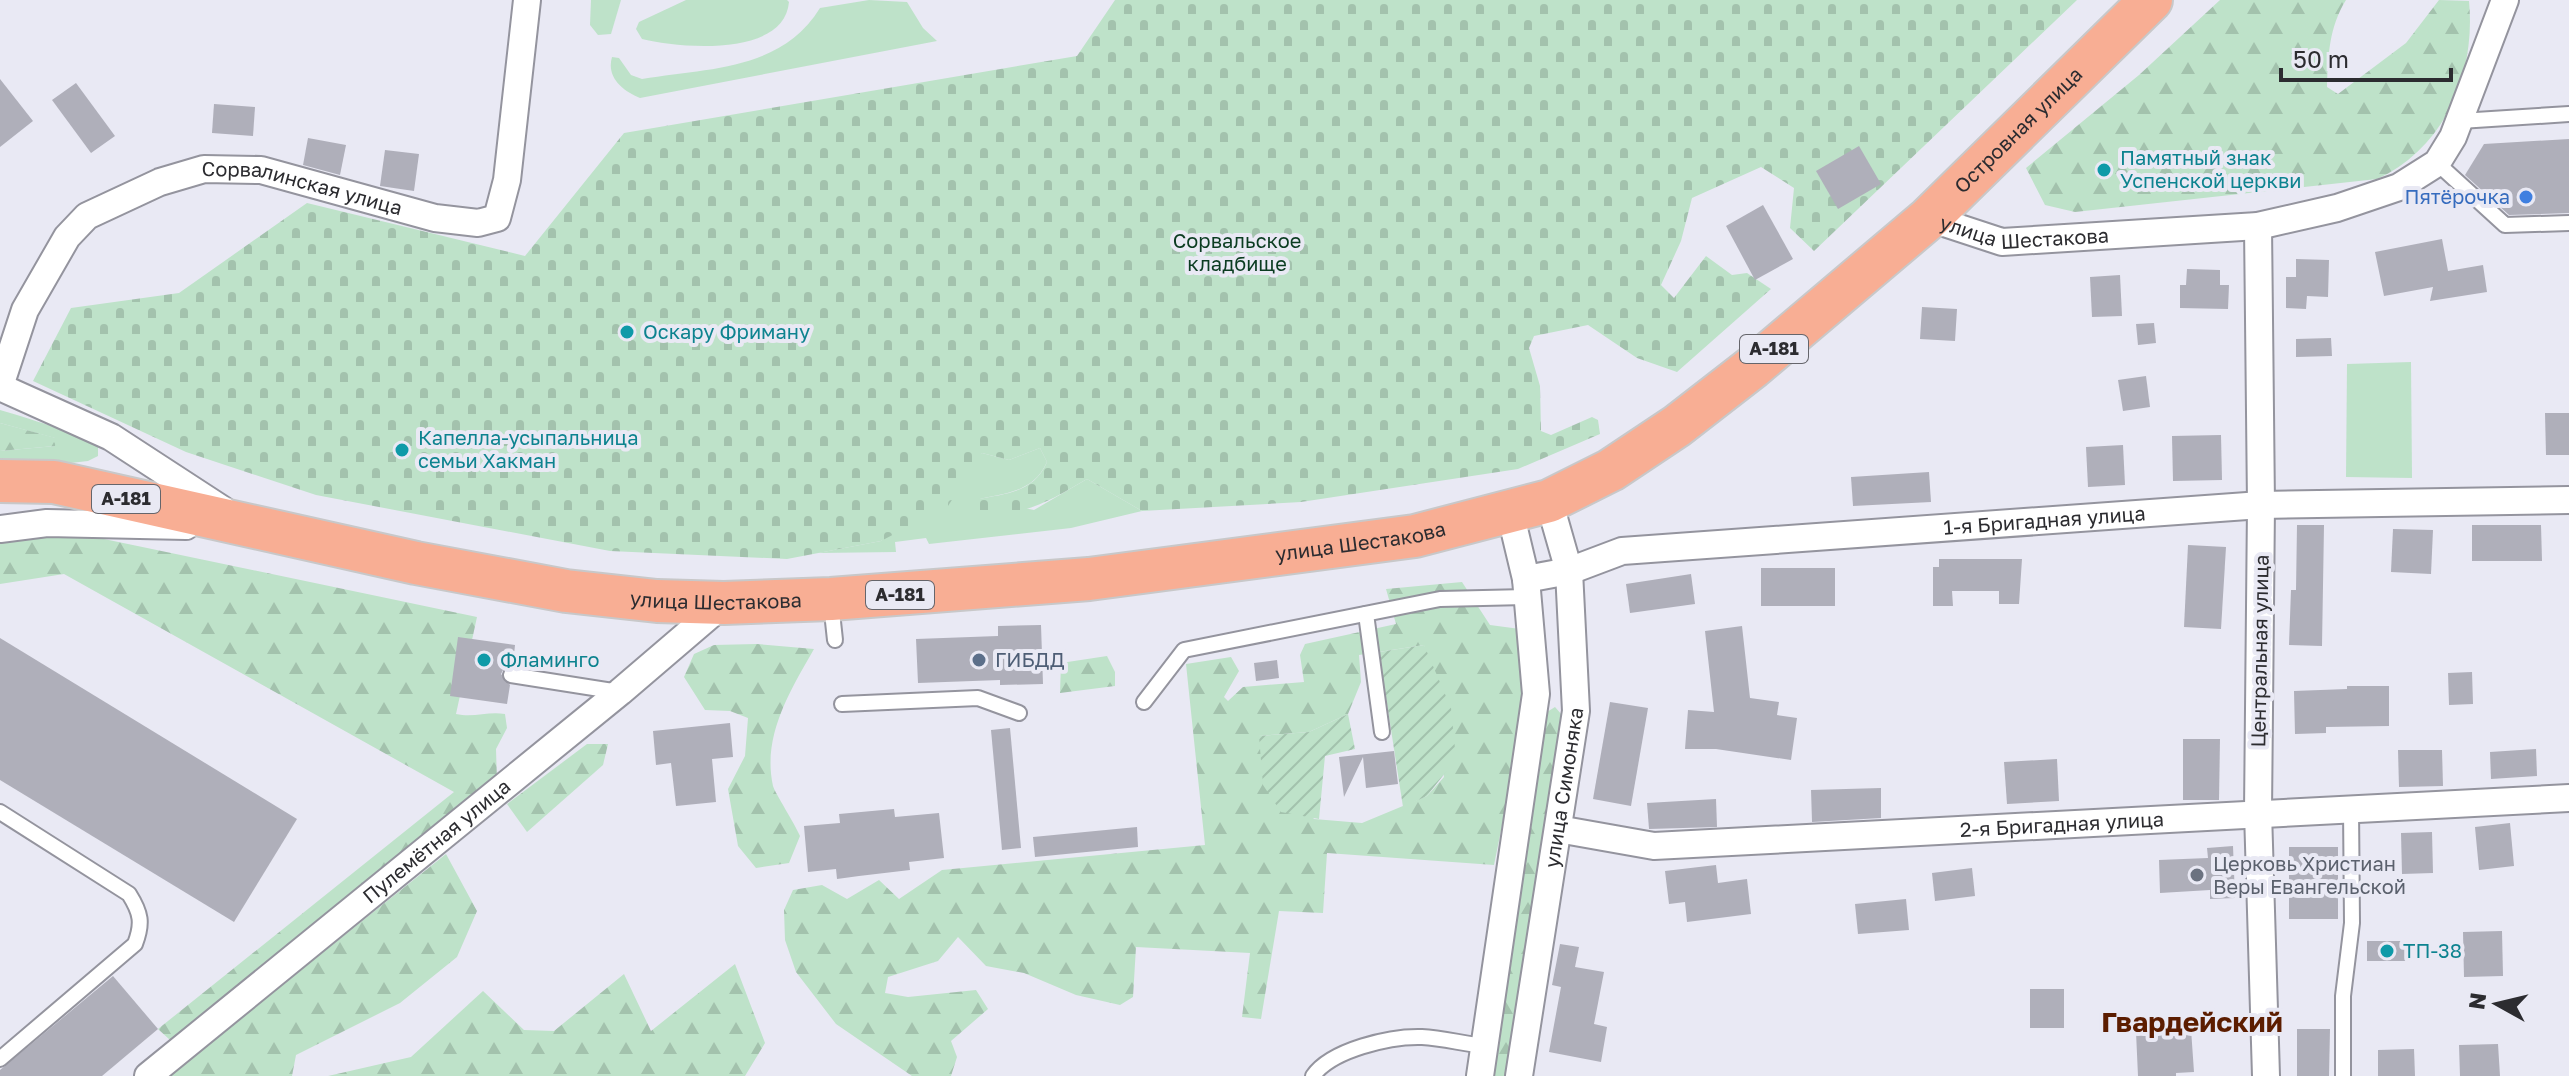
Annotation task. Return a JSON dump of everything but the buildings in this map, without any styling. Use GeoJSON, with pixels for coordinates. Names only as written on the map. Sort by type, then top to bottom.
{"type":"FeatureCollection","features":[{"type":"Feature","properties":{"kind":"main road","name":"Островная улица"},"geometry":{"type":"LineString","coordinates":[[1929,218],[2151,0]]}},
{"type":"Feature","properties":{"kind":"main road","name":"Островная улица"},"geometry":{"type":"LineString","coordinates":[[2109,44],[2173,0]]}},
{"type":"Feature","properties":{"kind":"main road","name":"улица Шестакова"},"geometry":{"type":"LineString","coordinates":[[250,528],[566,591],[657,601],[724,603],[831,599],[1089,579],[1321,551],[1415,536],[1549,501],[1611,470],[1677,426],[1753,367],[1929,218]]}},
{"type":"Feature","properties":{"kind":"main road","name":"А-181"},"geometry":{"type":"LineString","coordinates":[[0,481],[54,482],[250,528]]}},
{"type":"Feature","properties":{"kind":"street","name":"Сорвалинская улица"},"geometry":{"type":"LineString","coordinates":[[0,387],[25,310],[67,237],[87,216],[160,182],[204,169],[261,170],[435,218],[478,223],[497,218],[507,180],[527,0]]}},
{"type":"Feature","properties":{"kind":"street","name":"улица Шестакова"},"geometry":{"type":"LineString","coordinates":[[1929,218],[2002,242],[2258,226],[2337,208],[2399,187],[2437,163],[2460,121],[2496,7]]}},
{"type":"Feature","properties":{"kind":"street","name":"Центральная улица"},"geometry":{"type":"LineString","coordinates":[[2258,226],[2261,505],[2258,812],[2266,1076]]}},
{"type":"Feature","properties":{"kind":"street"},"geometry":{"type":"LineString","coordinates":[[0,387],[111,437],[250,528]]}},
{"type":"Feature","properties":{"kind":"street","name":"1-я Бригадная улица"},"geometry":{"type":"LineString","coordinates":[[1527,588],[1622,551],[2261,505],[2569,500]]}},
{"type":"Feature","properties":{"kind":"street","name":"улица Симоняка"},"geometry":{"type":"LineString","coordinates":[[1519,1076],[1576,711],[1569,571],[1549,501]]}},
{"type":"Feature","properties":{"kind":"street","name":"улица Симоняка"},"geometry":{"type":"LineString","coordinates":[[1480,1076],[1536,694],[1527,588],[1510,512]]}},
{"type":"Feature","properties":{"kind":"street","name":"улица Шестакова"},"geometry":{"type":"LineString","coordinates":[[0,529],[47,523],[250,528]]}},
{"type":"Feature","properties":{"kind":"street","name":"Пулемётная улица"},"geometry":{"type":"LineString","coordinates":[[148,1076],[170,1067],[724,603]]}},
{"type":"Feature","properties":{"kind":"street","name":"2-я Бригадная улица"},"geometry":{"type":"LineString","coordinates":[[1558,829],[1654,846],[2569,798]]}},
{"type":"Feature","properties":{"kind":"lane"},"geometry":{"type":"LineString","coordinates":[[2460,121],[2569,114]]}},
{"type":"Feature","properties":{"kind":"lane"},"geometry":{"type":"LineString","coordinates":[[2437,163],[2505,225],[2569,223]]}},
{"type":"Feature","properties":{"kind":"lane"},"geometry":{"type":"LineString","coordinates":[[1144,702],[1184,650],[1440,599],[1527,588]]}},
{"type":"Feature","properties":{"kind":"lane"},"geometry":{"type":"LineString","coordinates":[[831,599],[835,640]]}},
{"type":"Feature","properties":{"kind":"lane"},"geometry":{"type":"LineString","coordinates":[[1366,614],[1382,732]]}},
{"type":"Feature","properties":{"kind":"lane"},"geometry":{"type":"LineString","coordinates":[[511,675],[620,692]]}},
{"type":"Feature","properties":{"kind":"lane"},"geometry":{"type":"LineString","coordinates":[[842,704],[978,698],[1019,713]]}},
{"type":"Feature","properties":{"kind":"lane"},"geometry":{"type":"LineString","coordinates":[[2343,1076],[2343,996],[2352,923],[2351,808]]}},
{"type":"Feature","properties":{"kind":"lane"},"geometry":{"type":"LineString","coordinates":[[0,812],[129,894],[140,912],[142,926],[135,944],[0,1059]]}},
{"type":"Feature","properties":{"kind":"lane"},"geometry":{"type":"LineString","coordinates":[[1313,1076],[1323,1062],[1366,1046],[1420,1037],[1485,1046]]}},
{"type":"Feature","properties":{"kind":"green space"},"geometry":{"type":"Polygon","coordinates":[[[591,0],[621,0],[611,34],[598,35],[590,25],[591,0]]]}},
{"type":"Feature","properties":{"kind":"green space"},"geometry":{"type":"Polygon","coordinates":[[[686,0],[789,2],[783,20],[769,33],[750,41],[703,46],[642,39],[636,29],[639,22],[686,0]]]}},
{"type":"Feature","properties":{"kind":"green space"},"geometry":{"type":"Polygon","coordinates":[[[869,0],[907,2],[923,28],[937,41],[640,98],[617,83],[611,71],[612,57],[619,58],[631,75],[642,79],[741,63],[785,44],[804,29],[820,8],[869,0]]]}},
{"type":"Feature","properties":{"kind":"green space","name":"Сорвальское кладбище"},"geometry":{"type":"Polygon","coordinates":[[[1115,0],[2077,0],[1814,251],[1790,228],[1794,188],[1761,167],[1692,198],[1681,241],[1661,285],[1674,298],[1706,256],[1732,275],[1747,273],[1771,289],[1677,372],[1637,358],[1588,325],[1534,336],[1529,348],[1540,386],[1541,431],[1551,435],[1592,417],[1598,420],[1600,434],[1518,469],[1301,502],[1142,511],[1087,479],[1033,507],[989,513],[973,511],[979,499],[1019,490],[1035,480],[1047,462],[1040,448],[1009,460],[982,453],[948,506],[881,541],[787,559],[610,551],[316,495],[186,452],[33,381],[71,308],[179,293],[307,203],[525,256],[624,133],[1077,56],[1115,0]]]}},
{"type":"Feature","properties":{"kind":"green space"},"geometry":{"type":"Polygon","coordinates":[[[2220,0],[2346,0],[2333,31],[2328,64],[2327,87],[2338,94],[2406,43],[2439,0],[2469,1],[2470,28],[2461,81],[2438,128],[2421,148],[2377,179],[2075,212],[2045,205],[2026,168],[2139,75],[2220,0]]]}},
{"type":"Feature","properties":{"kind":"green space"},"geometry":{"type":"Polygon","coordinates":[[[2411,362],[2412,478],[2346,477],[2347,364],[2411,362]]]}},
{"type":"Feature","properties":{"kind":"green space"},"geometry":{"type":"Polygon","coordinates":[[[0,410],[91,442],[98,446],[98,456],[88,461],[0,471],[0,451],[55,446],[55,438],[0,423],[0,410]]]}},
{"type":"Feature","properties":{"kind":"green space"},"geometry":{"type":"Polygon","coordinates":[[[0,423],[56,438],[55,446],[0,451],[0,423]]]}},
{"type":"Feature","properties":{"kind":"green space"},"geometry":{"type":"Polygon","coordinates":[[[1040,448],[1047,462],[1035,479],[1019,489],[980,499],[1034,510],[1087,479],[1142,511],[1071,528],[929,544],[926,538],[895,542],[896,552],[818,553],[881,541],[982,453],[1009,460],[1040,448]]]}},
{"type":"Feature","properties":{"kind":"green space"},"geometry":{"type":"Polygon","coordinates":[[[61,530],[477,617],[456,714],[505,714],[507,728],[496,749],[497,781],[170,1040],[158,1029],[454,792],[64,574],[0,584],[0,541],[61,530]]]}},
{"type":"Feature","properties":{"kind":"green space"},"geometry":{"type":"Polygon","coordinates":[[[1462,582],[1490,625],[1520,629],[1529,693],[1494,865],[1327,853],[1323,913],[1279,911],[1261,1019],[1242,1017],[1250,953],[1136,947],[1133,997],[1120,1005],[1076,995],[1024,973],[986,966],[958,937],[938,961],[888,977],[885,993],[908,997],[976,990],[988,1009],[951,1041],[957,1057],[951,1076],[912,1076],[836,1024],[796,972],[785,940],[784,910],[793,890],[822,885],[847,899],[879,880],[899,899],[942,870],[1205,845],[1186,664],[1231,657],[1239,671],[1224,697],[1228,701],[1243,687],[1304,682],[1300,655],[1305,644],[1396,624],[1386,589],[1462,582]],[[1424,645],[1359,655],[1361,682],[1348,714],[1309,732],[1259,736],[1314,819],[1362,823],[1427,796],[1444,777],[1424,645]]]}},
{"type":"Feature","properties":{"kind":"green space"},"geometry":{"type":"Polygon","coordinates":[[[757,644],[814,649],[780,714],[771,749],[773,786],[800,836],[789,863],[756,868],[738,846],[728,789],[745,756],[748,718],[730,711],[705,710],[684,677],[694,654],[714,645],[757,644]]]}},
{"type":"Feature","properties":{"kind":"green space"},"geometry":{"type":"Polygon","coordinates":[[[1424,645],[1451,708],[1456,759],[1427,796],[1403,807],[1379,652],[1424,645]]]}},
{"type":"Feature","properties":{"kind":"green space"},"geometry":{"type":"Polygon","coordinates":[[[1107,656],[1115,672],[1115,686],[1060,693],[1061,663],[1107,656]]]}},
{"type":"Feature","properties":{"kind":"green space"},"geometry":{"type":"Polygon","coordinates":[[[1555,707],[1562,715],[1508,1076],[1493,1076],[1547,712],[1555,707]]]}},
{"type":"Feature","properties":{"kind":"green space"},"geometry":{"type":"Polygon","coordinates":[[[1348,714],[1355,749],[1325,756],[1319,819],[1281,812],[1263,785],[1259,736],[1309,732],[1348,714]]]}},
{"type":"Feature","properties":{"kind":"green space"},"geometry":{"type":"Polygon","coordinates":[[[587,744],[608,744],[603,765],[527,832],[507,804],[587,744]]]}},
{"type":"Feature","properties":{"kind":"green space"},"geometry":{"type":"Polygon","coordinates":[[[446,854],[477,911],[457,957],[400,1003],[296,1055],[292,1076],[168,1076],[446,854]]]}},
{"type":"Feature","properties":{"kind":"green space"},"geometry":{"type":"Polygon","coordinates":[[[735,964],[765,1043],[745,1076],[328,1076],[411,1057],[483,991],[524,1030],[554,1031],[624,974],[651,1031],[735,964]]]}},
{"type":"Feature","properties":{"kind":"place","name":"Памятный знак Успенской церкви"},"geometry":{"type":"Point","coordinates":[2104,170]}},
{"type":"Feature","properties":{"kind":"place","name":"Пятёрочка"},"geometry":{"type":"Point","coordinates":[2526,197]}},
{"type":"Feature","properties":{"kind":"place","name":"Оскару Фриману"},"geometry":{"type":"Point","coordinates":[627,332]}},
{"type":"Feature","properties":{"kind":"place","name":"Капелла-усыпальница семьи Хакман"},"geometry":{"type":"Point","coordinates":[402,450]}},
{"type":"Feature","properties":{"kind":"place","name":"Фламинго"},"geometry":{"type":"Point","coordinates":[484,660]}},
{"type":"Feature","properties":{"kind":"place","name":"ГИБДД"},"geometry":{"type":"Point","coordinates":[979,660]}},
{"type":"Feature","properties":{"kind":"place","name":"Церковь Христиан Веры Евангельской"},"geometry":{"type":"Point","coordinates":[2197,875]}},
{"type":"Feature","properties":{"kind":"place","name":"ТП-38"},"geometry":{"type":"Point","coordinates":[2387,951]}},
{"type":"Feature","properties":{"kind":"district","name":"Гвардейский"},"geometry":{"type":"Point","coordinates":[2192,1022]}}]}
